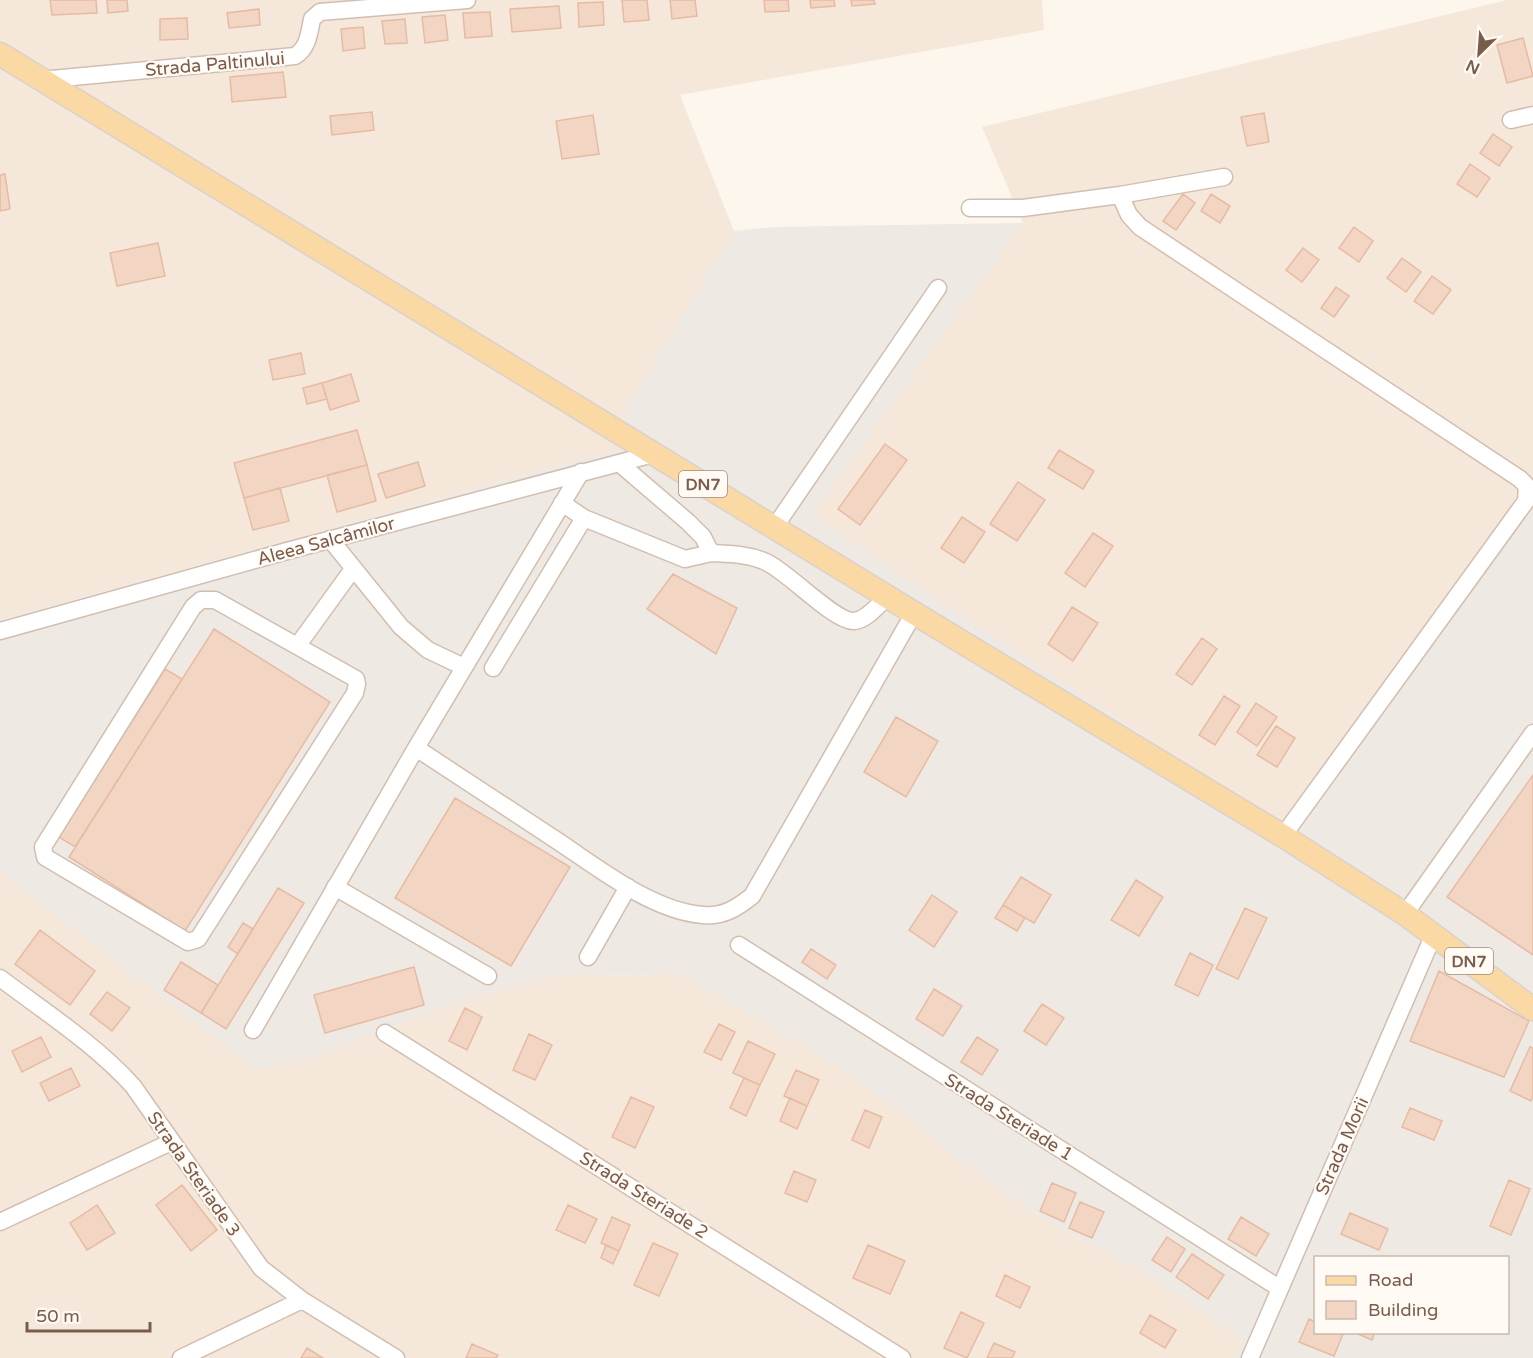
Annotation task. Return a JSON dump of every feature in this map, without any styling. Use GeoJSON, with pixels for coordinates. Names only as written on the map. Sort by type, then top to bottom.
{"type":"FeatureCollection","features":[{"type":"Feature","properties":{"kind":"main road","name":"DN7"},"geometry":{"type":"LineString","coordinates":[[0,54],[887,597],[1283,836],[1434,934],[1533,1009]]}},
{"type":"Feature","properties":{"kind":"street","name":"Strada Paltinului"},"geometry":{"type":"LineString","coordinates":[[41,80],[295,56],[303,52],[309,37],[312,19],[320,12],[467,0]]}},
{"type":"Feature","properties":{"kind":"street"},"geometry":{"type":"LineString","coordinates":[[1511,120],[1533,115]]}},
{"type":"Feature","properties":{"kind":"street"},"geometry":{"type":"LineString","coordinates":[[970,208],[1023,208],[1120,195],[1224,177]]}},
{"type":"Feature","properties":{"kind":"street"},"geometry":{"type":"LineString","coordinates":[[1120,195],[1129,215],[1140,227],[1520,479],[1527,486],[1526,501],[1283,836]]}},
{"type":"Feature","properties":{"kind":"street"},"geometry":{"type":"LineString","coordinates":[[774,528],[938,288]]}},
{"type":"Feature","properties":{"kind":"street","name":"Aleea Salcâmilor"},"geometry":{"type":"LineString","coordinates":[[0,631],[330,539],[654,454]]}},
{"type":"Feature","properties":{"kind":"street"},"geometry":{"type":"LineString","coordinates":[[619,463],[688,522],[703,537],[711,553]]}},
{"type":"Feature","properties":{"kind":"street"},"geometry":{"type":"LineString","coordinates":[[253,1030],[416,748],[580,472]]}},
{"type":"Feature","properties":{"kind":"street"},"geometry":{"type":"LineString","coordinates":[[562,503],[584,518],[685,560],[711,553],[738,555],[766,562],[835,614],[854,621],[866,616],[887,597]]}},
{"type":"Feature","properties":{"kind":"street"},"geometry":{"type":"LineString","coordinates":[[494,668],[584,518]]}},
{"type":"Feature","properties":{"kind":"street"},"geometry":{"type":"LineString","coordinates":[[330,539],[401,627],[428,650],[464,667]]}},
{"type":"Feature","properties":{"kind":"street"},"geometry":{"type":"LineString","coordinates":[[298,645],[353,569]]}},
{"type":"Feature","properties":{"kind":"street"},"geometry":{"type":"LineString","coordinates":[[201,600],[215,600],[298,645],[356,679],[355,693],[198,939],[184,941],[45,857],[43,847],[193,607],[201,600]]}},
{"type":"Feature","properties":{"kind":"street"},"geometry":{"type":"LineString","coordinates":[[416,748],[628,887],[669,908],[703,915],[722,914],[738,907],[752,896],[914,613]]}},
{"type":"Feature","properties":{"kind":"street"},"geometry":{"type":"LineString","coordinates":[[1405,914],[1533,733]]}},
{"type":"Feature","properties":{"kind":"street"},"geometry":{"type":"LineString","coordinates":[[335,887],[488,976]]}},
{"type":"Feature","properties":{"kind":"street"},"geometry":{"type":"LineString","coordinates":[[588,957],[628,887]]}},
{"type":"Feature","properties":{"kind":"street","name":"Strada Morii"},"geometry":{"type":"LineString","coordinates":[[1250,1358],[1434,934]]}},
{"type":"Feature","properties":{"kind":"street","name":"Strada Steriade 1"},"geometry":{"type":"LineString","coordinates":[[740,945],[1279,1288]]}},
{"type":"Feature","properties":{"kind":"street","name":"Strada Steriade 3"},"geometry":{"type":"LineString","coordinates":[[0,978],[88,1044],[133,1086],[261,1268],[302,1300],[396,1358]]}},
{"type":"Feature","properties":{"kind":"street","name":"Strada Steriade 2"},"geometry":{"type":"LineString","coordinates":[[385,1033],[902,1358]]}},
{"type":"Feature","properties":{"kind":"street"},"geometry":{"type":"LineString","coordinates":[[0,1222],[171,1142]]}},
{"type":"Feature","properties":{"kind":"street"},"geometry":{"type":"LineString","coordinates":[[181,1358],[302,1300]]}},
{"type":"Feature","properties":{"kind":"shaded area"},"geometry":{"type":"Polygon","coordinates":[[[0,0],[1042,0],[1044,30],[680,95],[734,231],[623,413],[618,449],[0,620],[0,0]]]}},
{"type":"Feature","properties":{"kind":"shaded area"},"geometry":{"type":"Polygon","coordinates":[[[1507,0],[1533,0],[1533,482],[1282,828],[812,515],[1023,223],[982,127],[1507,0]]]}},
{"type":"Feature","properties":{"kind":"shaded area"},"geometry":{"type":"Polygon","coordinates":[[[1023,223],[812,515],[1282,828],[1533,482],[1533,1358],[1234,1358],[1242,1339],[1139,1270],[1050,1223],[969,1168],[904,1113],[822,1057],[678,973],[639,976],[563,974],[460,1001],[309,1059],[255,1069],[0,872],[0,620],[617,449],[623,413],[734,231],[775,227],[1023,223]]]}},
{"type":"Feature","properties":{"kind":"shaded area"},"geometry":{"type":"Polygon","coordinates":[[[0,872],[255,1069],[309,1059],[460,1001],[563,974],[639,976],[678,973],[822,1057],[904,1113],[969,1168],[1050,1223],[1139,1270],[1242,1339],[1234,1358],[0,1358],[0,872]]]}},
{"type":"Feature","properties":{"kind":"building"},"geometry":{"type":"Polygon","coordinates":[[[50,0],[96,0],[97,13],[52,15],[50,0]]]}},
{"type":"Feature","properties":{"kind":"building"},"geometry":{"type":"Polygon","coordinates":[[[107,0],[127,0],[128,11],[108,13],[107,0]]]}},
{"type":"Feature","properties":{"kind":"building"},"geometry":{"type":"Polygon","coordinates":[[[622,0],[647,0],[649,20],[624,22],[622,0]]]}},
{"type":"Feature","properties":{"kind":"building"},"geometry":{"type":"Polygon","coordinates":[[[670,0],[695,0],[697,16],[672,19],[670,0]]]}},
{"type":"Feature","properties":{"kind":"building"},"geometry":{"type":"Polygon","coordinates":[[[764,0],[788,0],[789,11],[765,12],[764,0]]]}},
{"type":"Feature","properties":{"kind":"building"},"geometry":{"type":"Polygon","coordinates":[[[810,0],[834,0],[835,6],[811,8],[810,0]]]}},
{"type":"Feature","properties":{"kind":"building"},"geometry":{"type":"Polygon","coordinates":[[[851,0],[874,0],[875,4],[852,6],[851,0]]]}},
{"type":"Feature","properties":{"kind":"building"},"geometry":{"type":"Polygon","coordinates":[[[603,2],[604,25],[579,27],[578,3],[603,2]]]}},
{"type":"Feature","properties":{"kind":"building"},"geometry":{"type":"Polygon","coordinates":[[[559,6],[561,28],[512,32],[510,9],[559,6]]]}},
{"type":"Feature","properties":{"kind":"building"},"geometry":{"type":"Polygon","coordinates":[[[259,9],[260,25],[229,28],[227,13],[259,9]]]}},
{"type":"Feature","properties":{"kind":"building"},"geometry":{"type":"Polygon","coordinates":[[[490,12],[492,36],[465,38],[463,13],[490,12]]]}},
{"type":"Feature","properties":{"kind":"building"},"geometry":{"type":"Polygon","coordinates":[[[445,15],[448,40],[425,43],[422,17],[445,15]]]}},
{"type":"Feature","properties":{"kind":"building"},"geometry":{"type":"Polygon","coordinates":[[[187,18],[188,39],[160,40],[160,19],[187,18]]]}},
{"type":"Feature","properties":{"kind":"building"},"geometry":{"type":"Polygon","coordinates":[[[405,19],[407,43],[385,44],[382,21],[405,19]]]}},
{"type":"Feature","properties":{"kind":"building"},"geometry":{"type":"Polygon","coordinates":[[[363,27],[365,48],[343,51],[341,29],[363,27]]]}},
{"type":"Feature","properties":{"kind":"building"},"geometry":{"type":"Polygon","coordinates":[[[1523,38],[1533,76],[1507,83],[1497,45],[1523,38]]]}},
{"type":"Feature","properties":{"kind":"building"},"geometry":{"type":"Polygon","coordinates":[[[283,72],[286,97],[232,102],[230,77],[283,72]]]}},
{"type":"Feature","properties":{"kind":"building"},"geometry":{"type":"Polygon","coordinates":[[[372,112],[374,130],[332,135],[330,116],[372,112]]]}},
{"type":"Feature","properties":{"kind":"building"},"geometry":{"type":"Polygon","coordinates":[[[1264,113],[1269,142],[1247,146],[1241,117],[1264,113]]]}},
{"type":"Feature","properties":{"kind":"building"},"geometry":{"type":"Polygon","coordinates":[[[593,115],[599,154],[562,159],[556,121],[593,115]]]}},
{"type":"Feature","properties":{"kind":"building"},"geometry":{"type":"Polygon","coordinates":[[[1493,134],[1512,147],[1499,166],[1480,153],[1493,134]]]}},
{"type":"Feature","properties":{"kind":"building"},"geometry":{"type":"Polygon","coordinates":[[[1470,164],[1490,178],[1477,197],[1457,184],[1470,164]]]}},
{"type":"Feature","properties":{"kind":"building"},"geometry":{"type":"Polygon","coordinates":[[[5,174],[10,209],[0,211],[0,175],[5,174]]]}},
{"type":"Feature","properties":{"kind":"building"},"geometry":{"type":"Polygon","coordinates":[[[1183,194],[1195,203],[1176,230],[1163,221],[1183,194]]]}},
{"type":"Feature","properties":{"kind":"building"},"geometry":{"type":"Polygon","coordinates":[[[1211,194],[1230,206],[1220,223],[1201,211],[1211,194]]]}},
{"type":"Feature","properties":{"kind":"building"},"geometry":{"type":"Polygon","coordinates":[[[1354,227],[1373,241],[1359,262],[1339,248],[1354,227]]]}},
{"type":"Feature","properties":{"kind":"building"},"geometry":{"type":"Polygon","coordinates":[[[158,243],[165,276],[117,286],[110,253],[158,243]]]}},
{"type":"Feature","properties":{"kind":"building"},"geometry":{"type":"Polygon","coordinates":[[[1303,248],[1319,260],[1302,282],[1286,270],[1303,248]]]}},
{"type":"Feature","properties":{"kind":"building"},"geometry":{"type":"Polygon","coordinates":[[[1402,258],[1421,272],[1406,292],[1387,278],[1402,258]]]}},
{"type":"Feature","properties":{"kind":"building"},"geometry":{"type":"Polygon","coordinates":[[[1432,276],[1451,290],[1433,314],[1414,301],[1432,276]]]}},
{"type":"Feature","properties":{"kind":"building"},"geometry":{"type":"Polygon","coordinates":[[[1336,287],[1349,296],[1334,317],[1321,308],[1336,287]]]}},
{"type":"Feature","properties":{"kind":"building"},"geometry":{"type":"Polygon","coordinates":[[[301,353],[305,374],[273,380],[269,360],[301,353]]]}},
{"type":"Feature","properties":{"kind":"building"},"geometry":{"type":"Polygon","coordinates":[[[351,374],[359,401],[330,410],[322,383],[351,374]]]}},
{"type":"Feature","properties":{"kind":"building"},"geometry":{"type":"Polygon","coordinates":[[[322,383],[327,399],[307,404],[303,388],[322,383]]]}},
{"type":"Feature","properties":{"kind":"building"},"geometry":{"type":"Polygon","coordinates":[[[357,430],[367,465],[244,498],[234,463],[357,430]]]}},
{"type":"Feature","properties":{"kind":"building"},"geometry":{"type":"Polygon","coordinates":[[[885,444],[907,460],[860,525],[838,509],[885,444]]]}},
{"type":"Feature","properties":{"kind":"building"},"geometry":{"type":"Polygon","coordinates":[[[1059,450],[1094,471],[1083,489],[1048,468],[1059,450]]]}},
{"type":"Feature","properties":{"kind":"building"},"geometry":{"type":"Polygon","coordinates":[[[418,462],[425,486],[386,498],[378,474],[418,462]]]}},
{"type":"Feature","properties":{"kind":"building"},"geometry":{"type":"Polygon","coordinates":[[[367,465],[376,501],[337,512],[327,475],[367,465]]]}},
{"type":"Feature","properties":{"kind":"building"},"geometry":{"type":"Polygon","coordinates":[[[1018,482],[1045,500],[1017,541],[990,524],[1018,482]]]}},
{"type":"Feature","properties":{"kind":"building"},"geometry":{"type":"Polygon","coordinates":[[[280,488],[289,521],[253,530],[244,498],[280,488]]]}},
{"type":"Feature","properties":{"kind":"building"},"geometry":{"type":"Polygon","coordinates":[[[962,517],[985,532],[964,563],[941,548],[962,517]]]}},
{"type":"Feature","properties":{"kind":"building"},"geometry":{"type":"Polygon","coordinates":[[[1093,533],[1113,546],[1085,587],[1065,573],[1093,533]]]}},
{"type":"Feature","properties":{"kind":"building"},"geometry":{"type":"Polygon","coordinates":[[[673,574],[737,608],[716,654],[647,609],[673,574]]]}},
{"type":"Feature","properties":{"kind":"building"},"geometry":{"type":"Polygon","coordinates":[[[1072,607],[1098,623],[1073,661],[1048,644],[1072,607]]]}},
{"type":"Feature","properties":{"kind":"building"},"geometry":{"type":"Polygon","coordinates":[[[214,629],[330,702],[185,931],[69,857],[214,629]]]}},
{"type":"Feature","properties":{"kind":"building"},"geometry":{"type":"Polygon","coordinates":[[[1202,638],[1217,649],[1192,685],[1176,674],[1202,638]]]}},
{"type":"Feature","properties":{"kind":"building"},"geometry":{"type":"Polygon","coordinates":[[[165,669],[182,679],[75,847],[59,837],[165,669]]]}},
{"type":"Feature","properties":{"kind":"building"},"geometry":{"type":"Polygon","coordinates":[[[1224,696],[1240,706],[1215,745],[1199,735],[1224,696]]]}},
{"type":"Feature","properties":{"kind":"building"},"geometry":{"type":"Polygon","coordinates":[[[1256,703],[1277,717],[1257,746],[1237,732],[1256,703]]]}},
{"type":"Feature","properties":{"kind":"building"},"geometry":{"type":"Polygon","coordinates":[[[896,717],[938,741],[906,797],[864,772],[896,717]]]}},
{"type":"Feature","properties":{"kind":"building"},"geometry":{"type":"Polygon","coordinates":[[[1276,726],[1295,738],[1277,767],[1257,755],[1276,726]]]}},
{"type":"Feature","properties":{"kind":"building"},"geometry":{"type":"Polygon","coordinates":[[[1533,775],[1533,955],[1447,897],[1533,775]]]}},
{"type":"Feature","properties":{"kind":"building"},"geometry":{"type":"Polygon","coordinates":[[[455,798],[570,867],[511,966],[395,898],[455,798]]]}},
{"type":"Feature","properties":{"kind":"building"},"geometry":{"type":"Polygon","coordinates":[[[1021,877],[1051,895],[1034,923],[1003,905],[1021,877]]]}},
{"type":"Feature","properties":{"kind":"building"},"geometry":{"type":"Polygon","coordinates":[[[1136,880],[1163,897],[1139,936],[1111,920],[1136,880]]]}},
{"type":"Feature","properties":{"kind":"building"},"geometry":{"type":"Polygon","coordinates":[[[278,888],[304,903],[226,1029],[201,1013],[278,888]]]}},
{"type":"Feature","properties":{"kind":"building"},"geometry":{"type":"Polygon","coordinates":[[[932,895],[957,912],[934,947],[909,930],[932,895]]]}},
{"type":"Feature","properties":{"kind":"building"},"geometry":{"type":"Polygon","coordinates":[[[1003,905],[1025,918],[1017,931],[995,918],[1003,905]]]}},
{"type":"Feature","properties":{"kind":"building"},"geometry":{"type":"Polygon","coordinates":[[[1245,908],[1267,918],[1238,979],[1216,969],[1245,908]]]}},
{"type":"Feature","properties":{"kind":"building"},"geometry":{"type":"Polygon","coordinates":[[[243,923],[253,929],[238,954],[228,947],[243,923]]]}},
{"type":"Feature","properties":{"kind":"building"},"geometry":{"type":"Polygon","coordinates":[[[40,930],[95,971],[70,1005],[15,964],[40,930]]]}},
{"type":"Feature","properties":{"kind":"building"},"geometry":{"type":"Polygon","coordinates":[[[811,949],[836,965],[827,979],[802,962],[811,949]]]}},
{"type":"Feature","properties":{"kind":"building"},"geometry":{"type":"Polygon","coordinates":[[[1190,953],[1213,965],[1198,996],[1175,985],[1190,953]]]}},
{"type":"Feature","properties":{"kind":"building"},"geometry":{"type":"Polygon","coordinates":[[[181,962],[218,985],[201,1013],[164,990],[181,962]]]}},
{"type":"Feature","properties":{"kind":"building"},"geometry":{"type":"Polygon","coordinates":[[[414,967],[424,1005],[325,1033],[314,995],[414,967]]]}},
{"type":"Feature","properties":{"kind":"building"},"geometry":{"type":"Polygon","coordinates":[[[1439,971],[1529,1021],[1504,1077],[1410,1041],[1439,971]]]}},
{"type":"Feature","properties":{"kind":"building"},"geometry":{"type":"Polygon","coordinates":[[[934,989],[962,1006],[943,1036],[916,1019],[934,989]]]}},
{"type":"Feature","properties":{"kind":"building"},"geometry":{"type":"Polygon","coordinates":[[[107,992],[130,1008],[112,1031],[90,1014],[107,992]]]}},
{"type":"Feature","properties":{"kind":"building"},"geometry":{"type":"Polygon","coordinates":[[[1042,1004],[1064,1018],[1046,1045],[1024,1031],[1042,1004]]]}},
{"type":"Feature","properties":{"kind":"building"},"geometry":{"type":"Polygon","coordinates":[[[465,1008],[482,1017],[467,1050],[449,1041],[465,1008]]]}},
{"type":"Feature","properties":{"kind":"building"},"geometry":{"type":"Polygon","coordinates":[[[719,1024],[735,1032],[721,1060],[704,1052],[719,1024]]]}},
{"type":"Feature","properties":{"kind":"building"},"geometry":{"type":"Polygon","coordinates":[[[529,1034],[552,1045],[535,1080],[513,1070],[529,1034]]]}},
{"type":"Feature","properties":{"kind":"building"},"geometry":{"type":"Polygon","coordinates":[[[41,1037],[51,1057],[22,1072],[12,1051],[41,1037]]]}},
{"type":"Feature","properties":{"kind":"building"},"geometry":{"type":"Polygon","coordinates":[[[977,1037],[998,1050],[982,1075],[961,1062],[977,1037]]]}},
{"type":"Feature","properties":{"kind":"building"},"geometry":{"type":"Polygon","coordinates":[[[748,1041],[775,1054],[760,1085],[733,1073],[748,1041]]]}},
{"type":"Feature","properties":{"kind":"building"},"geometry":{"type":"Polygon","coordinates":[[[1530,1047],[1533,1048],[1533,1096],[1531,1101],[1510,1091],[1530,1047]]]}},
{"type":"Feature","properties":{"kind":"building"},"geometry":{"type":"Polygon","coordinates":[[[71,1068],[80,1086],[49,1101],[40,1083],[71,1068]]]}},
{"type":"Feature","properties":{"kind":"building"},"geometry":{"type":"Polygon","coordinates":[[[796,1070],[819,1080],[807,1106],[784,1096],[796,1070]]]}},
{"type":"Feature","properties":{"kind":"building"},"geometry":{"type":"Polygon","coordinates":[[[744,1078],[760,1085],[746,1116],[730,1108],[744,1078]]]}},
{"type":"Feature","properties":{"kind":"building"},"geometry":{"type":"Polygon","coordinates":[[[631,1097],[654,1107],[635,1148],[612,1137],[631,1097]]]}},
{"type":"Feature","properties":{"kind":"building"},"geometry":{"type":"Polygon","coordinates":[[[790,1098],[807,1106],[797,1129],[780,1121],[790,1098]]]}},
{"type":"Feature","properties":{"kind":"building"},"geometry":{"type":"Polygon","coordinates":[[[1410,1108],[1442,1121],[1434,1140],[1402,1127],[1410,1108]]]}},
{"type":"Feature","properties":{"kind":"building"},"geometry":{"type":"Polygon","coordinates":[[[865,1110],[882,1117],[869,1148],[852,1140],[865,1110]]]}},
{"type":"Feature","properties":{"kind":"building"},"geometry":{"type":"Polygon","coordinates":[[[794,1171],[816,1180],[807,1202],[785,1193],[794,1171]]]}},
{"type":"Feature","properties":{"kind":"building"},"geometry":{"type":"Polygon","coordinates":[[[1509,1180],[1530,1189],[1511,1235],[1490,1226],[1509,1180]]]}},
{"type":"Feature","properties":{"kind":"building"},"geometry":{"type":"Polygon","coordinates":[[[1052,1183],[1076,1193],[1064,1222],[1040,1211],[1052,1183]]]}},
{"type":"Feature","properties":{"kind":"building"},"geometry":{"type":"Polygon","coordinates":[[[182,1185],[217,1230],[191,1251],[156,1205],[182,1185]]]}},
{"type":"Feature","properties":{"kind":"building"},"geometry":{"type":"Polygon","coordinates":[[[1080,1202],[1104,1212],[1092,1238],[1069,1228],[1080,1202]]]}},
{"type":"Feature","properties":{"kind":"building"},"geometry":{"type":"Polygon","coordinates":[[[97,1205],[115,1233],[87,1250],[70,1223],[97,1205]]]}},
{"type":"Feature","properties":{"kind":"building"},"geometry":{"type":"Polygon","coordinates":[[[568,1205],[597,1219],[585,1243],[556,1230],[568,1205]]]}},
{"type":"Feature","properties":{"kind":"building"},"geometry":{"type":"Polygon","coordinates":[[[1350,1213],[1388,1229],[1379,1250],[1341,1234],[1350,1213]]]}},
{"type":"Feature","properties":{"kind":"building"},"geometry":{"type":"Polygon","coordinates":[[[612,1217],[630,1225],[619,1251],[601,1243],[612,1217]]]}},
{"type":"Feature","properties":{"kind":"building"},"geometry":{"type":"Polygon","coordinates":[[[1241,1217],[1269,1234],[1256,1256],[1228,1239],[1241,1217]]]}},
{"type":"Feature","properties":{"kind":"building"},"geometry":{"type":"Polygon","coordinates":[[[1167,1237],[1185,1249],[1171,1272],[1152,1260],[1167,1237]]]}},
{"type":"Feature","properties":{"kind":"building"},"geometry":{"type":"Polygon","coordinates":[[[653,1243],[678,1254],[659,1296],[634,1285],[653,1243]]]}},
{"type":"Feature","properties":{"kind":"building"},"geometry":{"type":"Polygon","coordinates":[[[606,1245],[619,1251],[613,1264],[601,1258],[606,1245]]]}},
{"type":"Feature","properties":{"kind":"building"},"geometry":{"type":"Polygon","coordinates":[[[868,1245],[905,1261],[890,1294],[853,1278],[868,1245]]]}},
{"type":"Feature","properties":{"kind":"building"},"geometry":{"type":"Polygon","coordinates":[[[1192,1254],[1224,1275],[1208,1299],[1176,1277],[1192,1254]]]}},
{"type":"Feature","properties":{"kind":"building"},"geometry":{"type":"Polygon","coordinates":[[[1005,1275],[1030,1287],[1020,1308],[996,1296],[1005,1275]]]}},
{"type":"Feature","properties":{"kind":"building"},"geometry":{"type":"Polygon","coordinates":[[[961,1312],[984,1323],[967,1358],[944,1348],[961,1312]]]}},
{"type":"Feature","properties":{"kind":"building"},"geometry":{"type":"Polygon","coordinates":[[[1150,1315],[1176,1330],[1165,1348],[1140,1333],[1150,1315]]]}},
{"type":"Feature","properties":{"kind":"building"},"geometry":{"type":"Polygon","coordinates":[[[1309,1319],[1314,1321],[1314,1334],[1343,1334],[1334,1356],[1299,1342],[1309,1319]]]}},
{"type":"Feature","properties":{"kind":"building"},"geometry":{"type":"Polygon","coordinates":[[[1358,1334],[1374,1334],[1372,1340],[1358,1334]]]}},
{"type":"Feature","properties":{"kind":"building"},"geometry":{"type":"Polygon","coordinates":[[[994,1343],[1015,1352],[1012,1358],[987,1358],[994,1343]]]}},
{"type":"Feature","properties":{"kind":"building"},"geometry":{"type":"Polygon","coordinates":[[[472,1344],[498,1355],[496,1358],[466,1358],[472,1344]]]}},
{"type":"Feature","properties":{"kind":"building"},"geometry":{"type":"Polygon","coordinates":[[[307,1348],[323,1358],[301,1358],[307,1348]]]}}]}
